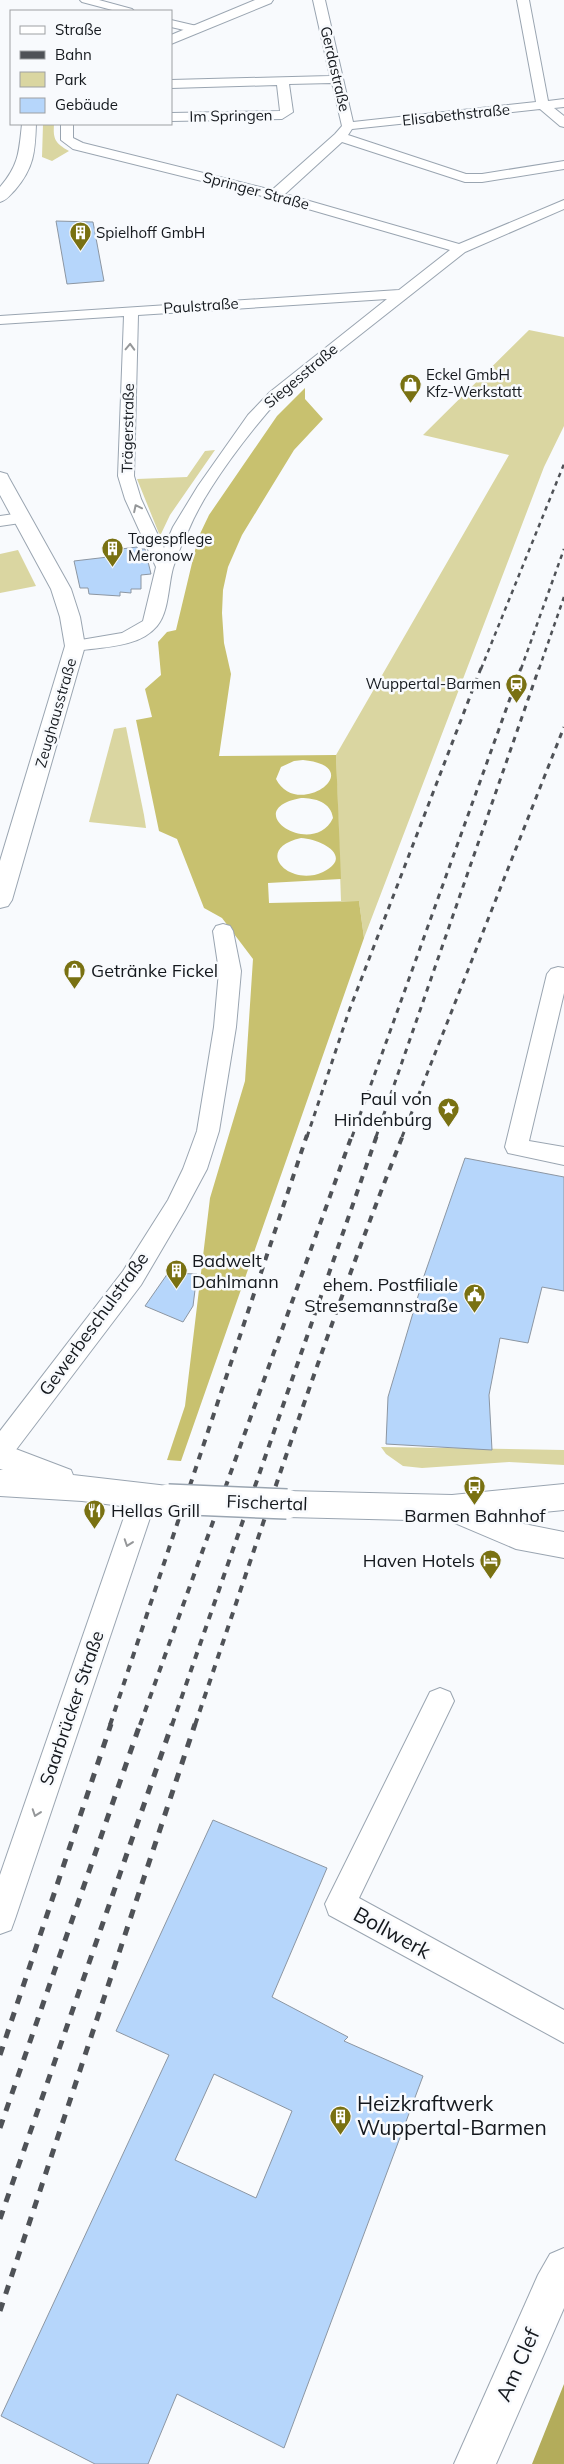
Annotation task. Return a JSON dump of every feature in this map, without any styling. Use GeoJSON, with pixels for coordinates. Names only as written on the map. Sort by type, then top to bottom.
{"type":"FeatureCollection","features":[{"type":"Feature","properties":{"kind":"street"},"geometry":{"type":"LineString","coordinates":[[86,0],[110,3],[126,10]]}},
{"type":"Feature","properties":{"kind":"street"},"geometry":{"type":"LineString","coordinates":[[172,40],[266,0]]}},
{"type":"Feature","properties":{"kind":"street","name":"Gerdastraße"},"geometry":{"type":"LineString","coordinates":[[319,0],[338,79],[344,131]]}},
{"type":"Feature","properties":{"kind":"street"},"geometry":{"type":"LineString","coordinates":[[524,0],[543,106],[564,123]]}},
{"type":"Feature","properties":{"kind":"street"},"geometry":{"type":"LineString","coordinates":[[172,22],[196,29]]}},
{"type":"Feature","properties":{"kind":"street","name":"Im Springen"},"geometry":{"type":"LineString","coordinates":[[172,84],[338,79]]}},
{"type":"Feature","properties":{"kind":"street","name":"Im Springen"},"geometry":{"type":"LineString","coordinates":[[172,117],[282,114],[287,112],[282,80]]}},
{"type":"Feature","properties":{"kind":"street","name":"Elisabethstraße"},"geometry":{"type":"LineString","coordinates":[[344,131],[564,103]]}},
{"type":"Feature","properties":{"kind":"street","name":"Springer Straße"},"geometry":{"type":"LineString","coordinates":[[68,125],[67,140],[78,146],[274,195],[460,249]]}},
{"type":"Feature","properties":{"kind":"street"},"geometry":{"type":"LineString","coordinates":[[0,197],[20,174],[28,151],[28,127]]}},
{"type":"Feature","properties":{"kind":"street","name":"Gerdastraße"},"geometry":{"type":"LineString","coordinates":[[344,131],[465,178],[482,178],[564,165]]}},
{"type":"Feature","properties":{"kind":"street","name":"Gerdastraße"},"geometry":{"type":"LineString","coordinates":[[274,195],[344,131]]}},
{"type":"Feature","properties":{"kind":"street","name":"Siegesstraße"},"geometry":{"type":"LineString","coordinates":[[75,646],[127,638],[150,624],[155,614],[166,567],[181,527],[206,486],[254,418],[275,395],[460,249],[564,204]]}},
{"type":"Feature","properties":{"kind":"street","name":"Paulstraße"},"geometry":{"type":"LineString","coordinates":[[0,320],[402,294]]}},
{"type":"Feature","properties":{"kind":"street","name":"Trägerstraße"},"geometry":{"type":"LineString","coordinates":[[131,311],[126,476],[133,499],[166,567]]}},
{"type":"Feature","properties":{"kind":"street","name":"Zeughausstraße"},"geometry":{"type":"LineString","coordinates":[[0,478],[61,589],[70,617],[75,646],[0,900]]}},
{"type":"Feature","properties":{"kind":"street"},"geometry":{"type":"LineString","coordinates":[[0,521],[21,518]]}},
{"type":"Feature","properties":{"kind":"street","name":"Gewerbeschulstraße"},"geometry":{"type":"LineString","coordinates":[[0,1451],[132,1278],[177,1204],[195,1169],[208,1131],[225,1027],[230,971],[223,931]]}},
{"type":"Feature","properties":{"kind":"street"},"geometry":{"type":"LineString","coordinates":[[561,975],[516,1147],[564,1156]]}},
{"type":"Feature","properties":{"kind":"street","name":"Fischertal"},"geometry":{"type":"LineString","coordinates":[[0,1477],[156,1498],[287,1504],[452,1508],[564,1497]]}},
{"type":"Feature","properties":{"kind":"street","name":"Saarbrücker Straße"},"geometry":{"type":"LineString","coordinates":[[0,1919],[156,1498]]}},
{"type":"Feature","properties":{"kind":"street","name":"Fischertal"},"geometry":{"type":"LineString","coordinates":[[452,1508],[516,1536],[564,1545]]}},
{"type":"Feature","properties":{"kind":"street","name":"Bollwerk"},"geometry":{"type":"LineString","coordinates":[[440,1701],[340,1904],[564,2027]]}},
{"type":"Feature","properties":{"kind":"street","name":"Am Clef"},"geometry":{"type":"LineString","coordinates":[[475,2464],[552,2289],[564,2268]]}},
{"type":"Feature","properties":{"kind":"green space"},"geometry":{"type":"Polygon","coordinates":[[[43,125],[54,125],[56,140],[69,151],[52,161],[42,157],[43,125]]]}},
{"type":"Feature","properties":{"kind":"green space"},"geometry":{"type":"Polygon","coordinates":[[[529,330],[564,337],[564,426],[544,467],[364,938],[359,901],[341,901],[336,755],[509,455],[423,435],[529,330]]]}},
{"type":"Feature","properties":{"kind":"green space"},"geometry":{"type":"Polygon","coordinates":[[[215,450],[170,515],[160,536],[137,479],[187,477],[205,451],[215,450]]]}},
{"type":"Feature","properties":{"kind":"green space"},"geometry":{"type":"Polygon","coordinates":[[[18,550],[36,586],[0,593],[0,554],[18,550]]]}},
{"type":"Feature","properties":{"kind":"green space"},"geometry":{"type":"Polygon","coordinates":[[[126,727],[146,828],[89,822],[114,729],[126,727]]]}},
{"type":"Feature","properties":{"kind":"green space"},"geometry":{"type":"Polygon","coordinates":[[[381,1447],[564,1450],[564,1465],[509,1462],[422,1468],[403,1466],[386,1454],[381,1447]]]}},
{"type":"Feature","properties":{"kind":"shaded area"},"geometry":{"type":"Polygon","coordinates":[[[305,388],[305,399],[323,419],[294,450],[242,535],[228,567],[223,590],[222,613],[224,643],[231,674],[219,756],[336,755],[341,879],[268,883],[269,903],[359,901],[364,938],[181,1461],[167,1460],[185,1406],[210,1198],[245,1081],[253,959],[222,918],[204,908],[177,839],[159,831],[136,720],[152,717],[145,689],[161,675],[158,642],[167,632],[176,630],[198,538],[209,515],[277,416],[305,388]],[[303,760],[294,761],[281,767],[276,779],[286,791],[299,795],[312,793],[323,788],[330,780],[330,772],[322,765],[303,760]],[[301,798],[283,804],[276,812],[278,821],[286,828],[297,833],[311,834],[323,830],[333,818],[329,808],[317,800],[301,798]],[[301,838],[286,843],[279,850],[277,858],[288,871],[298,875],[310,876],[323,872],[336,861],[332,850],[318,842],[301,838]]]}},
{"type":"Feature","properties":{"kind":"shaded area"},"geometry":{"type":"Polygon","coordinates":[[[564,2384],[564,2464],[532,2464],[564,2384]]]}},
{"type":"Feature","properties":{"kind":"building","name":"Spielhoff GmbH"},"geometry":{"type":"Polygon","coordinates":[[[56,221],[93,222],[104,281],[67,284],[56,221]]]}},
{"type":"Feature","properties":{"kind":"building","name":"Tagespflege Meronow"},"geometry":{"type":"Polygon","coordinates":[[[137,547],[138,549],[145,549],[151,574],[141,575],[141,589],[131,589],[131,593],[120,592],[120,596],[89,594],[88,588],[80,588],[74,561],[108,557],[105,551],[137,547]]]}},
{"type":"Feature","properties":{"kind":"building","name":"ehem. Postfiliale Stresemannstraße"},"geometry":{"type":"Polygon","coordinates":[[[465,1158],[564,1177],[564,1291],[542,1287],[528,1343],[500,1338],[489,1395],[492,1450],[386,1444],[388,1397],[424,1276],[465,1158]]]}},
{"type":"Feature","properties":{"kind":"building","name":"Badwelt Dahlmann"},"geometry":{"type":"Polygon","coordinates":[[[168,1273],[197,1274],[193,1306],[183,1322],[145,1306],[168,1273]]]}},
{"type":"Feature","properties":{"kind":"building","name":"Heizkraftwerk Wuppertal-Barmen"},"geometry":{"type":"Polygon","coordinates":[[[213,1820],[327,1868],[272,1997],[348,2037],[344,2041],[423,2076],[284,2448],[177,2394],[148,2464],[95,2464],[1,2416],[169,2055],[116,2031],[213,1820]],[[214,2074],[175,2160],[256,2198],[292,2111],[214,2074]]]}},
{"type":"Feature","properties":{"kind":"railway"},"geometry":{"type":"LineString","coordinates":[[481,669],[564,464]]}},
{"type":"Feature","properties":{"kind":"railway"},"geometry":{"type":"LineString","coordinates":[[521,669],[564,549]]}},
{"type":"Feature","properties":{"kind":"railway"},"geometry":{"type":"LineString","coordinates":[[539,669],[564,597]]}},
{"type":"Feature","properties":{"kind":"railway"},"geometry":{"type":"LineString","coordinates":[[307,1137],[349,1011],[481,668]]}},
{"type":"Feature","properties":{"kind":"railway"},"geometry":{"type":"LineString","coordinates":[[352,1137],[521,668]]}},
{"type":"Feature","properties":{"kind":"railway"},"geometry":{"type":"LineString","coordinates":[[376,1137],[539,668]]}},
{"type":"Feature","properties":{"kind":"railway"},"geometry":{"type":"LineString","coordinates":[[402,1137],[564,727]]}},
{"type":"Feature","properties":{"kind":"railway"},"geometry":{"type":"LineString","coordinates":[[110,1725],[307,1135]]}},
{"type":"Feature","properties":{"kind":"railway"},"geometry":{"type":"LineString","coordinates":[[140,1725],[352,1135]]}},
{"type":"Feature","properties":{"kind":"railway"},"geometry":{"type":"LineString","coordinates":[[172,1725],[377,1135]]}},
{"type":"Feature","properties":{"kind":"railway"},"geometry":{"type":"LineString","coordinates":[[195,1725],[347,1281],[403,1135]]}},
{"type":"Feature","properties":{"kind":"railway"},"geometry":{"type":"LineString","coordinates":[[0,2055],[111,1724]]}},
{"type":"Feature","properties":{"kind":"railway"},"geometry":{"type":"LineString","coordinates":[[0,2128],[140,1724]]}},
{"type":"Feature","properties":{"kind":"railway"},"geometry":{"type":"LineString","coordinates":[[0,2219],[172,1724]]}},
{"type":"Feature","properties":{"kind":"railway"},"geometry":{"type":"LineString","coordinates":[[0,2311],[195,1724]]}},
{"type":"Feature","properties":{"kind":"place","name":"Spielhoff GmbH"},"geometry":{"type":"Point","coordinates":[80,252]}},
{"type":"Feature","properties":{"kind":"place","name":"Eckel GmbH Kfz-Werkstatt"},"geometry":{"type":"Point","coordinates":[410,403]}},
{"type":"Feature","properties":{"kind":"place","name":"Tagespflege Meronow"},"geometry":{"type":"Point","coordinates":[112,567]}},
{"type":"Feature","properties":{"kind":"place","name":"Wuppertal-Barmen"},"geometry":{"type":"Point","coordinates":[517,703]}},
{"type":"Feature","properties":{"kind":"place","name":"Getränke Fickel"},"geometry":{"type":"Point","coordinates":[75,990]}},
{"type":"Feature","properties":{"kind":"place","name":"Paul von Hindenburg"},"geometry":{"type":"Point","coordinates":[448,1128]}},
{"type":"Feature","properties":{"kind":"place","name":"Badwelt Dahlmann"},"geometry":{"type":"Point","coordinates":[176,1290]}},
{"type":"Feature","properties":{"kind":"place","name":"ehem. Postfiliale Stresemannstraße"},"geometry":{"type":"Point","coordinates":[474,1314]}},
{"type":"Feature","properties":{"kind":"place","name":"Barmen Bahnhof"},"geometry":{"type":"Point","coordinates":[475,1505]}},
{"type":"Feature","properties":{"kind":"place","name":"Hellas Grill"},"geometry":{"type":"Point","coordinates":[95,1530]}},
{"type":"Feature","properties":{"kind":"place","name":"Haven Hotels"},"geometry":{"type":"Point","coordinates":[491,1580]}},
{"type":"Feature","properties":{"kind":"place","name":"Heizkraftwerk Wuppertal-Barmen"},"geometry":{"type":"Point","coordinates":[341,2135]}}]}
